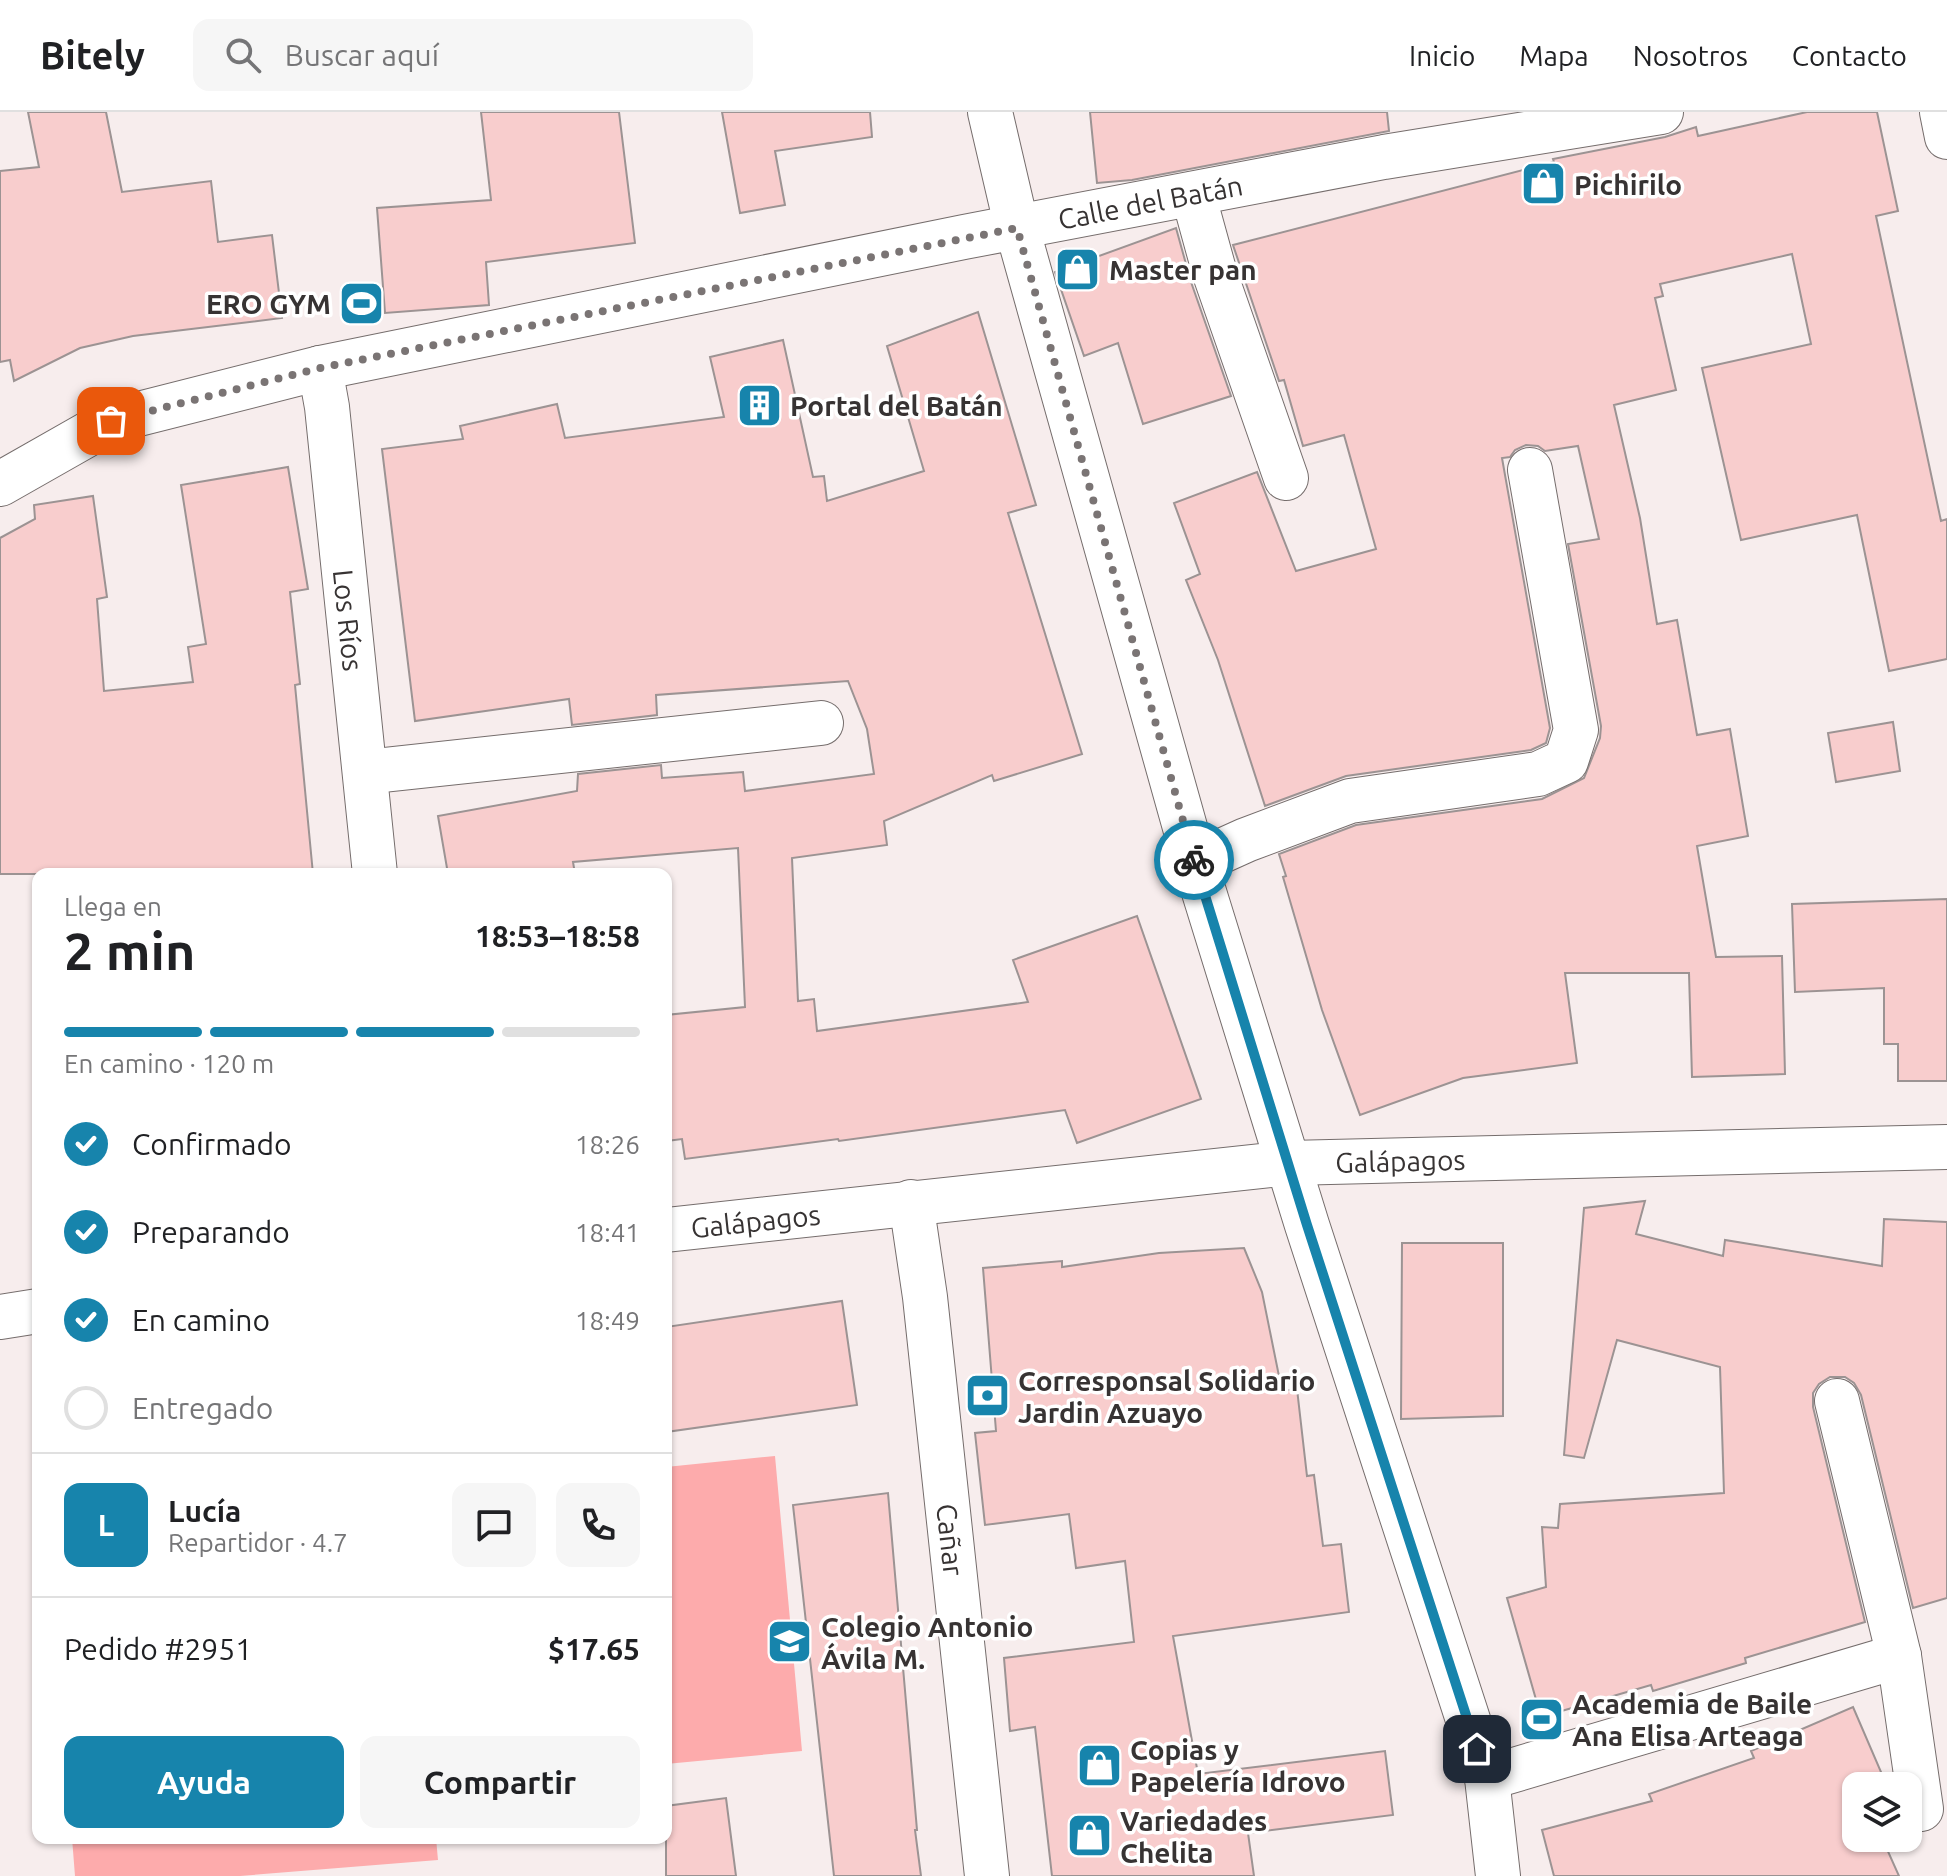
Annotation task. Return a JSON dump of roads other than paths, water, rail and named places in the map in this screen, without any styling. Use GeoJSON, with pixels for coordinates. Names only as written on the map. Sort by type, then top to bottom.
{"type":"FeatureCollection","features":[{"type":"Feature","properties":{"kind":"street"},"geometry":{"type":"LineString","coordinates":[[990,112],[1017,228],[1195,863],[1487,1778],[1498,1876]]}},
{"type":"Feature","properties":{"kind":"street","name":"Calle del Batán"},"geometry":{"type":"LineString","coordinates":[[0,484],[111,421],[320,368],[1384,157],[1661,112]]}},
{"type":"Feature","properties":{"kind":"street"},"geometry":{"type":"LineString","coordinates":[[1942,112],[1947,137]]}},
{"type":"Feature","properties":{"kind":"street"},"geometry":{"type":"LineString","coordinates":[[1193,194],[1215,274],[1286,478]]}},
{"type":"Feature","properties":{"kind":"street","name":"Los Ríos"},"geometry":{"type":"LineString","coordinates":[[320,368],[329,423],[374,868]]}},
{"type":"Feature","properties":{"kind":"street"},"geometry":{"type":"LineString","coordinates":[[1195,863],[1246,840],[1350,801],[1538,774],[1566,761],[1576,730],[1530,470]]}},
{"type":"Feature","properties":{"kind":"street"},"geometry":{"type":"LineString","coordinates":[[365,772],[821,723]]}},
{"type":"Feature","properties":{"kind":"street","name":"Galápagos"},"geometry":{"type":"LineString","coordinates":[[672,1229],[1289,1163],[1947,1147]]}},
{"type":"Feature","properties":{"kind":"street","name":"Cañar"},"geometry":{"type":"LineString","coordinates":[[911,1202],[925,1297],[987,1876]]}},
{"type":"Feature","properties":{"kind":"street"},"geometry":{"type":"LineString","coordinates":[[0,1317],[32,1312]]}},
{"type":"Feature","properties":{"kind":"street"},"geometry":{"type":"LineString","coordinates":[[1837,1401],[1899,1656],[1916,1772]]}},
{"type":"Feature","properties":{"kind":"street"},"geometry":{"type":"LineString","coordinates":[[1487,1778],[1899,1656]]}},
{"type":"Feature","properties":{"kind":"place","name":"Pichirilo"},"geometry":{"type":"Point","coordinates":[1543,184]}},
{"type":"Feature","properties":{"kind":"place","name":"Master pan"},"geometry":{"type":"Point","coordinates":[1078,269]}},
{"type":"Feature","properties":{"kind":"place","name":"ERO GYM"},"geometry":{"type":"Point","coordinates":[362,303]}},
{"type":"Feature","properties":{"kind":"place","name":"Portal del Batán"},"geometry":{"type":"Point","coordinates":[759,405]}},
{"type":"Feature","properties":{"kind":"place","name":"Corresponsal Solidario Jardin Azuayo"},"geometry":{"type":"Point","coordinates":[987,1396]}},
{"type":"Feature","properties":{"kind":"place","name":"Colegio Antonio Ávila M."},"geometry":{"type":"Point","coordinates":[790,1642]}},
{"type":"Feature","properties":{"kind":"place","name":"Academia de Baile Ana Elisa Arteaga"},"geometry":{"type":"Point","coordinates":[1541,1719]}},
{"type":"Feature","properties":{"kind":"place","name":"Copias y Papelería Idrovo"},"geometry":{"type":"Point","coordinates":[1099,1765]}},
{"type":"Feature","properties":{"kind":"place","name":"Variedades Chelita"},"geometry":{"type":"Point","coordinates":[1089,1836]}}]}
